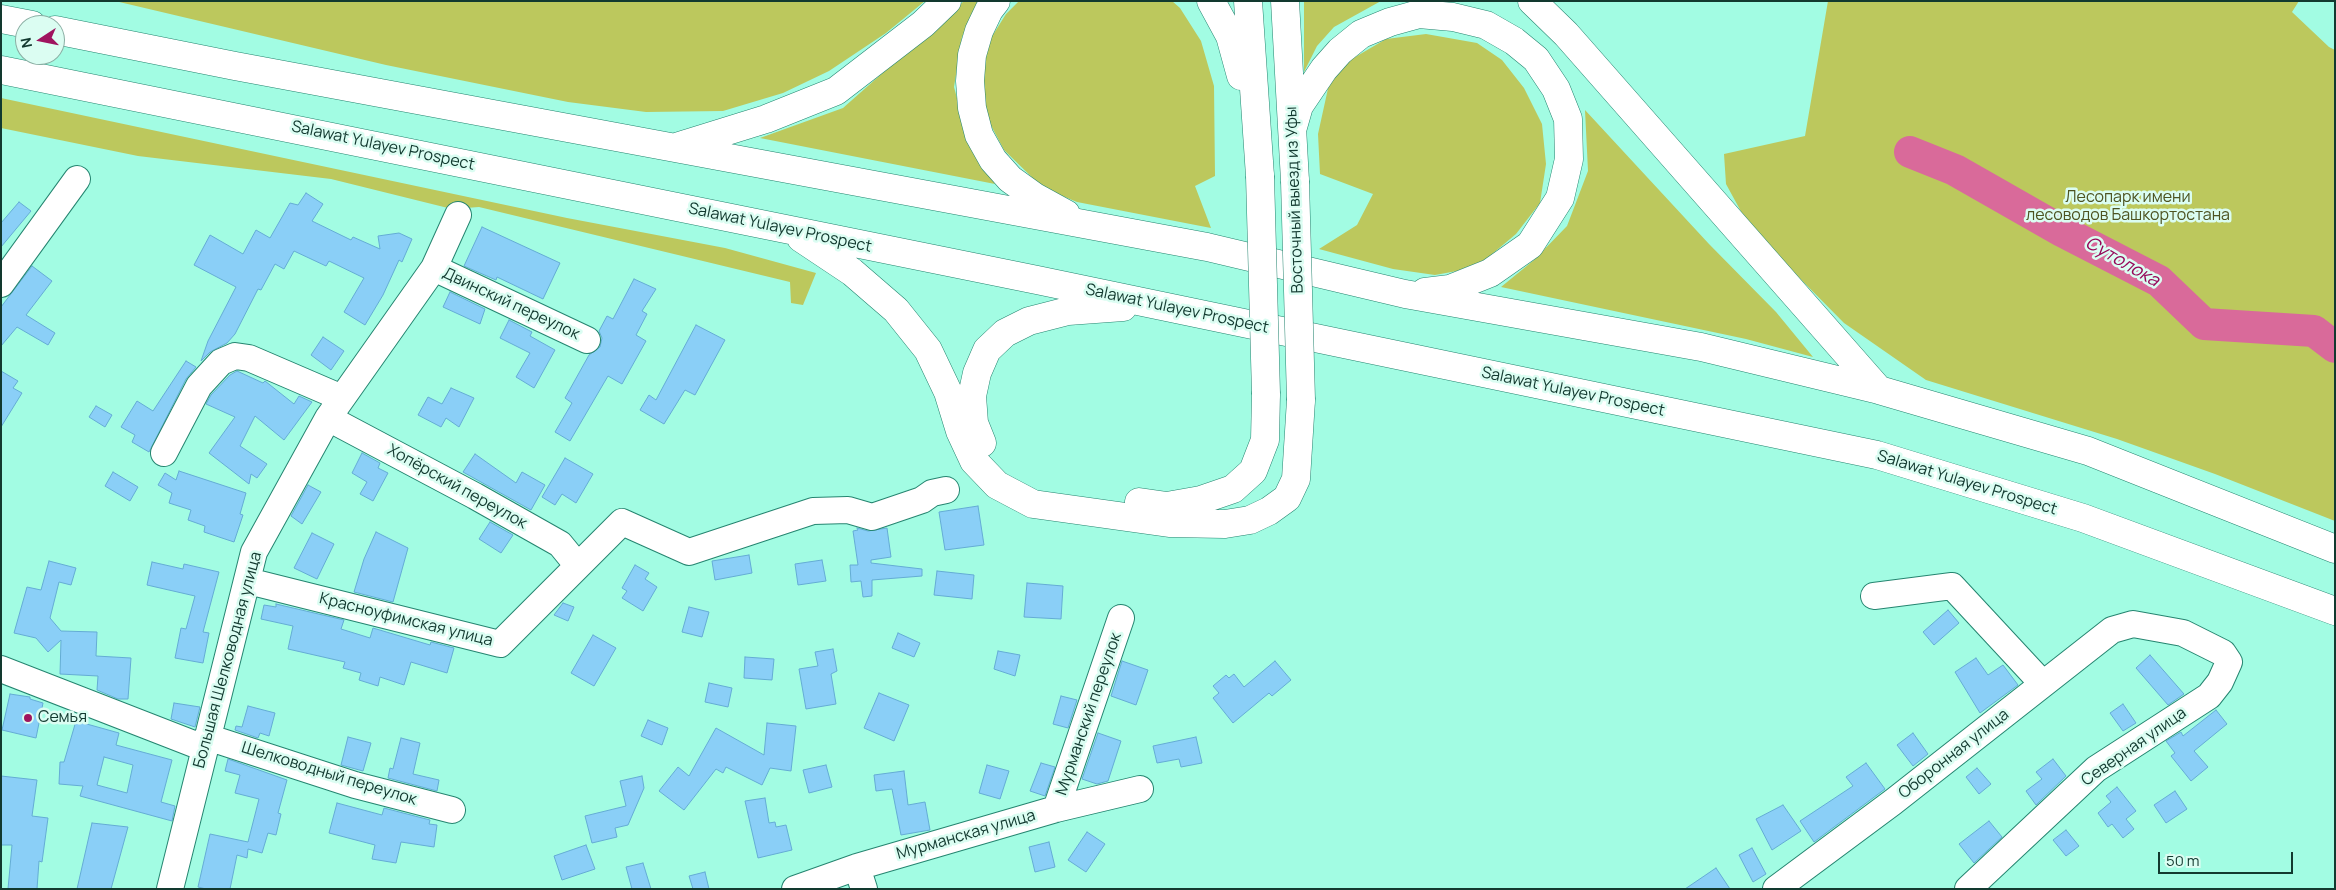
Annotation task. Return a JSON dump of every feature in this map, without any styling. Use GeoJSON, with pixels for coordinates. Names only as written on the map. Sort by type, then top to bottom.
{"type":"FeatureCollection","features":[{"type":"Feature","properties":{"kind":"main road"},"geometry":{"type":"LineString","coordinates":[[676,147],[766,119],[836,91],[922,24],[947,1]]}},
{"type":"Feature","properties":{"kind":"main road"},"geometry":{"type":"LineString","coordinates":[[996,1],[989,10],[979,31],[972,55],[970,80],[972,108],[979,135],[993,160],[1010,179],[1035,197],[1087,226]]}},
{"type":"Feature","properties":{"kind":"main road"},"geometry":{"type":"LineString","coordinates":[[1211,1],[1230,36],[1257,136]]}},
{"type":"Feature","properties":{"kind":"main road"},"geometry":{"type":"LineString","coordinates":[[1153,304],[1068,311],[1029,320],[1005,333],[987,350],[977,373],[972,396],[974,423],[985,449],[1003,470],[1034,488],[1167,506],[1201,500],[1233,489],[1253,472],[1265,440],[1266,394],[1260,176],[1248,1]]}},
{"type":"Feature","properties":{"kind":"main road","name":"Восточный выезд из Уфы"},"geometry":{"type":"LineString","coordinates":[[790,230],[852,272],[896,310],[928,350],[948,392],[960,432],[974,461],[997,485],[1033,504],[1168,524],[1225,524],[1250,520],[1269,511],[1287,498],[1296,479],[1301,400],[1293,127],[1284,1]]}},
{"type":"Feature","properties":{"kind":"main road"},"geometry":{"type":"LineString","coordinates":[[1532,1],[1566,34],[1879,390]]}},
{"type":"Feature","properties":{"kind":"main road"},"geometry":{"type":"LineString","coordinates":[[1293,127],[1299,106],[1324,69],[1340,51],[1361,34],[1390,22],[1419,14],[1453,17],[1493,29],[1514,41],[1536,59],[1556,89],[1568,119],[1569,159],[1560,198],[1530,245],[1490,273],[1450,289],[1405,294]]}},
{"type":"Feature","properties":{"kind":"main road"},"geometry":{"type":"LineString","coordinates":[[1,19],[15,22]]}},
{"type":"Feature","properties":{"kind":"main road"},"geometry":{"type":"LineString","coordinates":[[65,32],[235,66],[1207,247],[1405,294],[1701,347],[1879,390],[2088,451],[2335,549]]}},
{"type":"Feature","properties":{"kind":"main road","name":"Salawat Yulayev Prospect"},"geometry":{"type":"LineString","coordinates":[[1,70],[255,120],[1153,304],[1877,455],[2082,518],[2335,611]]}},
{"type":"Feature","properties":{"kind":"street"},"geometry":{"type":"LineString","coordinates":[[1,284],[77,180]]}},
{"type":"Feature","properties":{"kind":"street","name":"Большая Шелководная улица"},"geometry":{"type":"LineString","coordinates":[[172,888],[205,742],[254,552],[268,523],[335,408],[434,268],[458,215]]}},
{"type":"Feature","properties":{"kind":"street","name":"Двинский переулок"},"geometry":{"type":"LineString","coordinates":[[434,268],[587,340]]}},
{"type":"Feature","properties":{"kind":"street","name":"Хопёрский переулок"},"geometry":{"type":"LineString","coordinates":[[164,452],[199,386],[221,362],[235,356],[248,358],[335,408],[476,496],[560,544],[578,566]]}},
{"type":"Feature","properties":{"kind":"street","name":"Красноуфимская улица"},"geometry":{"type":"LineString","coordinates":[[248,581],[500,644],[622,522],[689,552],[813,511],[848,510],[872,517],[922,500],[932,493],[946,490]]}},
{"type":"Feature","properties":{"kind":"street"},"geometry":{"type":"LineString","coordinates":[[1874,596],[1952,586],[2043,684]]}},
{"type":"Feature","properties":{"kind":"street","name":"Мурманский переулок"},"geometry":{"type":"LineString","coordinates":[[1056,809],[1121,618]]}},
{"type":"Feature","properties":{"kind":"street","name":"Оборонная улица"},"geometry":{"type":"LineString","coordinates":[[1776,889],[1893,802],[2112,630],[2133,624],[2184,633],[2223,653],[2229,662]]}},
{"type":"Feature","properties":{"kind":"street","name":"Северная улица"},"geometry":{"type":"LineString","coordinates":[[1968,889],[2096,770],[2209,696],[2220,682],[2229,662]]}},
{"type":"Feature","properties":{"kind":"street","name":"Шелководный переулок"},"geometry":{"type":"LineString","coordinates":[[1,668],[205,742],[355,786],[452,810]]}},
{"type":"Feature","properties":{"kind":"street","name":"Мурманская улица"},"geometry":{"type":"LineString","coordinates":[[796,889],[860,878],[1056,809],[1140,789]]}},
{"type":"Feature","properties":{"kind":"green space"},"geometry":{"type":"Polygon","coordinates":[[[115,1],[925,1],[886,33],[829,71],[783,93],[723,111],[646,112],[568,102],[386,65],[115,1]]]}},
{"type":"Feature","properties":{"kind":"green space"},"geometry":{"type":"Polygon","coordinates":[[[964,1],[979,1],[962,37],[954,87],[967,136],[995,184],[760,138],[843,108],[964,1]]]}},
{"type":"Feature","properties":{"kind":"green space"},"geometry":{"type":"Polygon","coordinates":[[[1019,1],[1172,1],[1180,8],[1201,41],[1214,86],[1215,176],[1195,186],[1211,228],[1077,202],[1043,188],[1004,150],[986,116],[980,80],[991,38],[1006,14],[1019,1]]]}},
{"type":"Feature","properties":{"kind":"green space"},"geometry":{"type":"Polygon","coordinates":[[[1304,1],[1381,1],[1334,27],[1317,46],[1304,72],[1304,1]]]}},
{"type":"Feature","properties":{"kind":"green space","name":"Лесопарк имени лесоводов Башкортостана"},"geometry":{"type":"Polygon","coordinates":[[[1828,1],[2299,1],[2292,12],[2329,47],[2335,50],[2335,521],[2215,474],[2117,439],[1926,380],[1844,323],[1750,228],[1726,184],[1724,154],[1805,136],[1828,1]]]}},
{"type":"Feature","properties":{"kind":"green space"},"geometry":{"type":"Polygon","coordinates":[[[1426,34],[1477,43],[1502,60],[1524,88],[1542,124],[1546,164],[1540,203],[1516,234],[1485,260],[1457,271],[1435,275],[1393,269],[1319,249],[1357,225],[1373,194],[1320,174],[1318,134],[1329,84],[1345,63],[1386,39],[1426,34]]]}},
{"type":"Feature","properties":{"kind":"green space"},"geometry":{"type":"Polygon","coordinates":[[[1,98],[567,218],[725,248],[816,273],[803,305],[791,303],[790,282],[479,207],[452,209],[331,179],[138,156],[1,128],[1,98]]]}},
{"type":"Feature","properties":{"kind":"green space"},"geometry":{"type":"Polygon","coordinates":[[[1585,110],[1709,244],[1776,312],[1813,357],[1746,339],[1501,287],[1534,260],[1567,226],[1588,171],[1585,110]]]}},
{"type":"Feature","properties":{"kind":"building"},"geometry":{"type":"Polygon","coordinates":[[[306,193],[323,204],[312,221],[351,240],[353,237],[380,249],[378,236],[399,233],[412,239],[402,262],[399,260],[383,295],[365,325],[344,312],[364,278],[329,261],[326,266],[294,251],[284,269],[275,264],[261,290],[258,289],[235,334],[227,343],[210,352],[201,361],[208,341],[236,287],[194,265],[210,235],[243,254],[256,230],[270,238],[290,203],[298,205],[306,193]]]}},
{"type":"Feature","properties":{"kind":"building"},"geometry":{"type":"Polygon","coordinates":[[[19,202],[31,211],[1,247],[1,223],[19,202]]]}},
{"type":"Feature","properties":{"kind":"building"},"geometry":{"type":"Polygon","coordinates":[[[482,227],[560,263],[543,299],[497,277],[496,280],[464,266],[482,227]]]}},
{"type":"Feature","properties":{"kind":"building"},"geometry":{"type":"Polygon","coordinates":[[[32,266],[52,281],[26,315],[55,333],[48,345],[17,327],[1,346],[1,307],[32,266]]]}},
{"type":"Feature","properties":{"kind":"building"},"geometry":{"type":"Polygon","coordinates":[[[634,279],[656,289],[642,311],[647,314],[636,335],[646,341],[622,384],[608,376],[570,441],[555,432],[572,403],[565,398],[589,355],[600,347],[602,338],[599,331],[607,316],[613,319],[634,279]]]}},
{"type":"Feature","properties":{"kind":"building"},"geometry":{"type":"Polygon","coordinates":[[[450,292],[485,309],[480,324],[443,307],[450,292]]]}},
{"type":"Feature","properties":{"kind":"building"},"geometry":{"type":"Polygon","coordinates":[[[509,320],[532,332],[530,336],[555,350],[534,388],[516,377],[530,353],[500,338],[509,320]]]}},
{"type":"Feature","properties":{"kind":"building"},"geometry":{"type":"Polygon","coordinates":[[[696,325],[725,340],[695,395],[685,390],[664,424],[640,410],[649,395],[656,400],[696,325]]]}},
{"type":"Feature","properties":{"kind":"building"},"geometry":{"type":"Polygon","coordinates":[[[323,337],[344,351],[331,370],[311,355],[323,337]]]}},
{"type":"Feature","properties":{"kind":"building"},"geometry":{"type":"Polygon","coordinates":[[[186,361],[196,367],[186,379],[149,452],[132,442],[135,435],[121,427],[137,401],[153,411],[186,361]]]}},
{"type":"Feature","properties":{"kind":"building"},"geometry":{"type":"Polygon","coordinates":[[[1,371],[18,381],[13,388],[22,393],[1,427],[1,371]]]}},
{"type":"Feature","properties":{"kind":"building"},"geometry":{"type":"Polygon","coordinates":[[[237,371],[263,383],[265,381],[294,404],[299,396],[312,402],[284,440],[255,416],[240,446],[267,464],[257,478],[251,474],[249,484],[209,453],[235,417],[206,404],[211,395],[230,375],[237,371]]]}},
{"type":"Feature","properties":{"kind":"building"},"geometry":{"type":"Polygon","coordinates":[[[451,388],[474,398],[459,427],[446,418],[441,427],[418,415],[428,397],[442,404],[451,388]]]}},
{"type":"Feature","properties":{"kind":"building"},"geometry":{"type":"Polygon","coordinates":[[[96,406],[112,415],[105,427],[89,417],[96,406]]]}},
{"type":"Feature","properties":{"kind":"building"},"geometry":{"type":"Polygon","coordinates":[[[362,453],[380,463],[378,468],[388,473],[373,501],[360,494],[367,482],[352,473],[362,453]]]}},
{"type":"Feature","properties":{"kind":"building"},"geometry":{"type":"Polygon","coordinates":[[[475,454],[516,483],[522,472],[545,485],[531,510],[463,472],[475,454]]]}},
{"type":"Feature","properties":{"kind":"building"},"geometry":{"type":"Polygon","coordinates":[[[565,458],[593,474],[576,503],[562,494],[555,505],[542,497],[565,458]]]}},
{"type":"Feature","properties":{"kind":"building"},"geometry":{"type":"Polygon","coordinates":[[[179,471],[246,493],[240,514],[243,515],[234,542],[204,532],[205,526],[188,520],[191,510],[169,503],[172,493],[158,485],[165,473],[176,480],[179,471]]]}},
{"type":"Feature","properties":{"kind":"building"},"geometry":{"type":"Polygon","coordinates":[[[113,472],[138,487],[130,501],[105,486],[113,472]]]}},
{"type":"Feature","properties":{"kind":"building"},"geometry":{"type":"Polygon","coordinates":[[[308,485],[321,492],[302,524],[291,516],[308,485]]]}},
{"type":"Feature","properties":{"kind":"building"},"geometry":{"type":"Polygon","coordinates":[[[978,506],[984,545],[945,550],[939,512],[978,506]]]}},
{"type":"Feature","properties":{"kind":"building"},"geometry":{"type":"Polygon","coordinates":[[[490,522],[513,535],[501,553],[479,539],[490,522]]]}},
{"type":"Feature","properties":{"kind":"building"},"geometry":{"type":"Polygon","coordinates":[[[857,528],[868,531],[887,528],[891,557],[871,560],[871,563],[922,569],[922,576],[872,580],[872,596],[863,597],[861,581],[851,582],[850,565],[858,565],[853,531],[858,530],[857,528]]]}},
{"type":"Feature","properties":{"kind":"building"},"geometry":{"type":"Polygon","coordinates":[[[376,532],[408,548],[393,602],[354,592],[364,559],[376,532]]]}},
{"type":"Feature","properties":{"kind":"building"},"geometry":{"type":"Polygon","coordinates":[[[312,533],[334,544],[317,579],[294,568],[312,533]]]}},
{"type":"Feature","properties":{"kind":"building"},"geometry":{"type":"Polygon","coordinates":[[[749,555],[752,573],[715,580],[712,561],[749,555]]]}},
{"type":"Feature","properties":{"kind":"building"},"geometry":{"type":"Polygon","coordinates":[[[822,560],[826,581],[798,585],[795,564],[822,560]]]}},
{"type":"Feature","properties":{"kind":"building"},"geometry":{"type":"Polygon","coordinates":[[[49,561],[76,568],[71,585],[59,582],[50,618],[61,631],[97,632],[96,656],[131,658],[128,699],[118,699],[97,690],[98,676],[60,674],[61,640],[48,652],[36,638],[14,633],[27,587],[41,590],[49,561]]]}},
{"type":"Feature","properties":{"kind":"building"},"geometry":{"type":"Polygon","coordinates":[[[152,562],[183,569],[184,564],[219,572],[203,632],[209,633],[203,663],[175,658],[181,628],[186,629],[195,596],[147,585],[152,562]]]}},
{"type":"Feature","properties":{"kind":"building"},"geometry":{"type":"Polygon","coordinates":[[[635,565],[649,573],[645,579],[657,587],[643,611],[622,598],[627,591],[622,588],[635,565]]]}},
{"type":"Feature","properties":{"kind":"building"},"geometry":{"type":"Polygon","coordinates":[[[937,571],[974,575],[972,599],[934,595],[937,571]]]}},
{"type":"Feature","properties":{"kind":"building"},"geometry":{"type":"Polygon","coordinates":[[[1027,583],[1063,586],[1061,619],[1024,617],[1027,583]]]}},
{"type":"Feature","properties":{"kind":"building"},"geometry":{"type":"Polygon","coordinates":[[[563,603],[574,607],[568,621],[554,615],[563,603]]]}},
{"type":"Feature","properties":{"kind":"building"},"geometry":{"type":"Polygon","coordinates":[[[276,604],[344,620],[341,629],[370,638],[373,628],[430,645],[431,642],[454,648],[447,673],[411,662],[404,685],[380,677],[378,686],[359,680],[361,673],[343,668],[345,662],[288,649],[293,626],[261,619],[264,605],[276,607],[276,604]]]}},
{"type":"Feature","properties":{"kind":"building"},"geometry":{"type":"Polygon","coordinates":[[[689,607],[709,612],[702,637],[682,632],[689,607]]]}},
{"type":"Feature","properties":{"kind":"building"},"geometry":{"type":"Polygon","coordinates":[[[1948,610],[1959,623],[1934,645],[1923,632],[1948,610]]]}},
{"type":"Feature","properties":{"kind":"building"},"geometry":{"type":"Polygon","coordinates":[[[898,633],[920,643],[914,657],[892,648],[898,633]]]}},
{"type":"Feature","properties":{"kind":"building"},"geometry":{"type":"Polygon","coordinates":[[[593,635],[616,648],[594,686],[571,673],[593,635]]]}},
{"type":"Feature","properties":{"kind":"building"},"geometry":{"type":"Polygon","coordinates":[[[833,649],[837,671],[831,674],[836,704],[806,709],[799,669],[818,666],[815,652],[833,649]]]}},
{"type":"Feature","properties":{"kind":"building"},"geometry":{"type":"Polygon","coordinates":[[[998,651],[1020,655],[1015,676],[994,669],[998,651]]]}},
{"type":"Feature","properties":{"kind":"building"},"geometry":{"type":"Polygon","coordinates":[[[2150,655],[2184,694],[2168,705],[2136,668],[2150,655]]]}},
{"type":"Feature","properties":{"kind":"building"},"geometry":{"type":"Polygon","coordinates":[[[745,657],[774,659],[772,680],[744,678],[745,657]]]}},
{"type":"Feature","properties":{"kind":"building"},"geometry":{"type":"Polygon","coordinates":[[[1976,658],[1988,675],[2003,665],[2018,685],[1980,713],[1955,672],[1976,658]]]}},
{"type":"Feature","properties":{"kind":"building"},"geometry":{"type":"Polygon","coordinates":[[[1122,661],[1148,670],[1136,705],[1111,696],[1122,661]]]}},
{"type":"Feature","properties":{"kind":"building"},"geometry":{"type":"Polygon","coordinates":[[[1275,661],[1291,680],[1272,696],[1269,693],[1233,723],[1213,698],[1219,693],[1213,686],[1226,675],[1229,678],[1234,674],[1244,687],[1275,661]]]}},
{"type":"Feature","properties":{"kind":"building"},"geometry":{"type":"Polygon","coordinates":[[[709,683],[732,688],[728,707],[705,702],[709,683]]]}},
{"type":"Feature","properties":{"kind":"building"},"geometry":{"type":"Polygon","coordinates":[[[879,693],[909,705],[894,741],[864,728],[879,693]]]}},
{"type":"Feature","properties":{"kind":"building"},"geometry":{"type":"Polygon","coordinates":[[[10,694],[30,697],[30,699],[43,703],[36,738],[2,730],[10,694]]]}},
{"type":"Feature","properties":{"kind":"building"},"geometry":{"type":"Polygon","coordinates":[[[1061,696],[1077,700],[1068,728],[1053,724],[1061,696]]]}},
{"type":"Feature","properties":{"kind":"building"},"geometry":{"type":"Polygon","coordinates":[[[174,703],[200,707],[195,727],[171,719],[174,703]]]}},
{"type":"Feature","properties":{"kind":"building"},"geometry":{"type":"Polygon","coordinates":[[[2123,704],[2136,723],[2123,731],[2110,713],[2123,704]]]}},
{"type":"Feature","properties":{"kind":"building"},"geometry":{"type":"Polygon","coordinates":[[[248,706],[275,713],[269,736],[260,733],[258,738],[235,730],[236,726],[242,727],[248,706]]]}},
{"type":"Feature","properties":{"kind":"building"},"geometry":{"type":"Polygon","coordinates":[[[2216,710],[2227,724],[2194,751],[2208,767],[2191,781],[2171,756],[2175,753],[2166,741],[2181,732],[2183,736],[2216,710]]]}},
{"type":"Feature","properties":{"kind":"building"},"geometry":{"type":"Polygon","coordinates":[[[648,720],[668,728],[662,745],[641,736],[648,720]]]}},
{"type":"Feature","properties":{"kind":"building"},"geometry":{"type":"Polygon","coordinates":[[[76,721],[119,733],[116,745],[172,760],[161,802],[175,806],[172,821],[80,796],[83,786],[59,784],[60,762],[64,762],[76,721]],[[104,757],[97,785],[127,793],[133,765],[104,757]]]}},
{"type":"Feature","properties":{"kind":"building"},"geometry":{"type":"Polygon","coordinates":[[[767,723],[796,726],[791,771],[770,768],[762,785],[726,767],[723,773],[716,769],[684,810],[659,791],[678,767],[689,776],[716,728],[764,755],[767,723]]]}},
{"type":"Feature","properties":{"kind":"building"},"geometry":{"type":"Polygon","coordinates":[[[1098,733],[1121,741],[1108,781],[1097,784],[1082,779],[1098,733]]]}},
{"type":"Feature","properties":{"kind":"building"},"geometry":{"type":"Polygon","coordinates":[[[1913,733],[1928,754],[1913,766],[1897,745],[1913,733]]]}},
{"type":"Feature","properties":{"kind":"building"},"geometry":{"type":"Polygon","coordinates":[[[348,737],[371,743],[363,771],[341,765],[348,737]]]}},
{"type":"Feature","properties":{"kind":"building"},"geometry":{"type":"Polygon","coordinates":[[[1196,737],[1202,763],[1181,767],[1179,759],[1157,763],[1153,746],[1196,737]]]}},
{"type":"Feature","properties":{"kind":"building"},"geometry":{"type":"Polygon","coordinates":[[[401,738],[420,743],[413,774],[439,780],[437,791],[388,778],[390,768],[393,769],[401,738]]]}},
{"type":"Feature","properties":{"kind":"building"},"geometry":{"type":"Polygon","coordinates":[[[228,759],[287,780],[278,813],[281,814],[276,835],[268,833],[262,853],[248,849],[247,858],[237,855],[230,889],[206,889],[198,887],[210,834],[248,842],[259,799],[235,793],[240,775],[225,771],[228,759]]]}},
{"type":"Feature","properties":{"kind":"building"},"geometry":{"type":"Polygon","coordinates":[[[2053,759],[2066,776],[2036,805],[2026,791],[2042,779],[2036,772],[2053,759]]]}},
{"type":"Feature","properties":{"kind":"building"},"geometry":{"type":"Polygon","coordinates":[[[1041,763],[1055,767],[1045,796],[1030,791],[1041,763]]]}},
{"type":"Feature","properties":{"kind":"building"},"geometry":{"type":"Polygon","coordinates":[[[1866,763],[1885,789],[1814,842],[1800,821],[1853,786],[1846,777],[1866,763]]]}},
{"type":"Feature","properties":{"kind":"building"},"geometry":{"type":"Polygon","coordinates":[[[826,765],[832,787],[809,793],[803,770],[826,765]]]}},
{"type":"Feature","properties":{"kind":"building"},"geometry":{"type":"Polygon","coordinates":[[[987,765],[1009,771],[1000,799],[979,793],[987,765]]]}},
{"type":"Feature","properties":{"kind":"building"},"geometry":{"type":"Polygon","coordinates":[[[1977,768],[1991,784],[1979,794],[1966,777],[1977,768]]]}},
{"type":"Feature","properties":{"kind":"building"},"geometry":{"type":"Polygon","coordinates":[[[904,771],[908,805],[925,802],[930,830],[901,835],[892,789],[876,791],[874,775],[904,771]]]}},
{"type":"Feature","properties":{"kind":"building"},"geometry":{"type":"Polygon","coordinates":[[[1,776],[37,780],[32,816],[48,818],[42,862],[39,861],[37,889],[8,889],[12,845],[1,845],[1,776]]]}},
{"type":"Feature","properties":{"kind":"building"},"geometry":{"type":"Polygon","coordinates":[[[642,776],[644,788],[628,825],[615,828],[617,837],[592,843],[585,816],[626,806],[620,781],[642,776]]]}},
{"type":"Feature","properties":{"kind":"building"},"geometry":{"type":"Polygon","coordinates":[[[2117,787],[2136,811],[2126,819],[2134,829],[2123,838],[2112,824],[2108,827],[2098,813],[2111,802],[2106,796],[2117,787]]]}},
{"type":"Feature","properties":{"kind":"building"},"geometry":{"type":"Polygon","coordinates":[[[2175,791],[2187,809],[2166,823],[2154,805],[2175,791]]]}},
{"type":"Feature","properties":{"kind":"building"},"geometry":{"type":"Polygon","coordinates":[[[765,798],[769,823],[775,822],[776,827],[786,825],[792,850],[758,858],[745,801],[765,798]]]}},
{"type":"Feature","properties":{"kind":"building"},"geometry":{"type":"Polygon","coordinates":[[[337,803],[382,815],[384,808],[430,820],[429,824],[437,825],[434,847],[401,842],[396,863],[372,859],[375,845],[329,833],[337,803]]]}},
{"type":"Feature","properties":{"kind":"building"},"geometry":{"type":"Polygon","coordinates":[[[1783,805],[1801,831],[1772,850],[1756,819],[1783,805]]]}},
{"type":"Feature","properties":{"kind":"building"},"geometry":{"type":"Polygon","coordinates":[[[1989,821],[2002,837],[1974,863],[1959,844],[1989,821]]]}},
{"type":"Feature","properties":{"kind":"building"},"geometry":{"type":"Polygon","coordinates":[[[92,823],[128,827],[111,889],[77,889],[92,823]]]}},
{"type":"Feature","properties":{"kind":"building"},"geometry":{"type":"Polygon","coordinates":[[[2066,830],[2079,846],[2066,856],[2053,840],[2066,830]]]}},
{"type":"Feature","properties":{"kind":"building"},"geometry":{"type":"Polygon","coordinates":[[[1087,832],[1105,844],[1086,872],[1068,860],[1087,832]]]}},
{"type":"Feature","properties":{"kind":"building"},"geometry":{"type":"Polygon","coordinates":[[[1049,842],[1055,867],[1035,872],[1029,847],[1049,842]]]}},
{"type":"Feature","properties":{"kind":"building"},"geometry":{"type":"Polygon","coordinates":[[[586,845],[595,869],[562,880],[554,856],[586,845]]]}},
{"type":"Feature","properties":{"kind":"building"},"geometry":{"type":"Polygon","coordinates":[[[1752,848],[1766,874],[1753,882],[1739,855],[1752,848]]]}},
{"type":"Feature","properties":{"kind":"building"},"geometry":{"type":"Polygon","coordinates":[[[643,863],[651,889],[632,889],[626,867],[643,863]]]}},
{"type":"Feature","properties":{"kind":"building"},"geometry":{"type":"Polygon","coordinates":[[[1716,868],[1730,889],[1685,889],[1716,868]]]}},
{"type":"Feature","properties":{"kind":"building"},"geometry":{"type":"Polygon","coordinates":[[[705,872],[709,889],[693,889],[689,876],[705,872]]]}},
{"type":"Feature","properties":{"kind":"waterway","name":"Сутолока"},"geometry":{"type":"LineString","coordinates":[[1910,152],[1955,170],[2062,231],[2159,281],[2204,324],[2314,331],[2335,347]]}},
{"type":"Feature","properties":{"kind":"place","name":"Семья"},"geometry":{"type":"Point","coordinates":[28,718]}}]}
